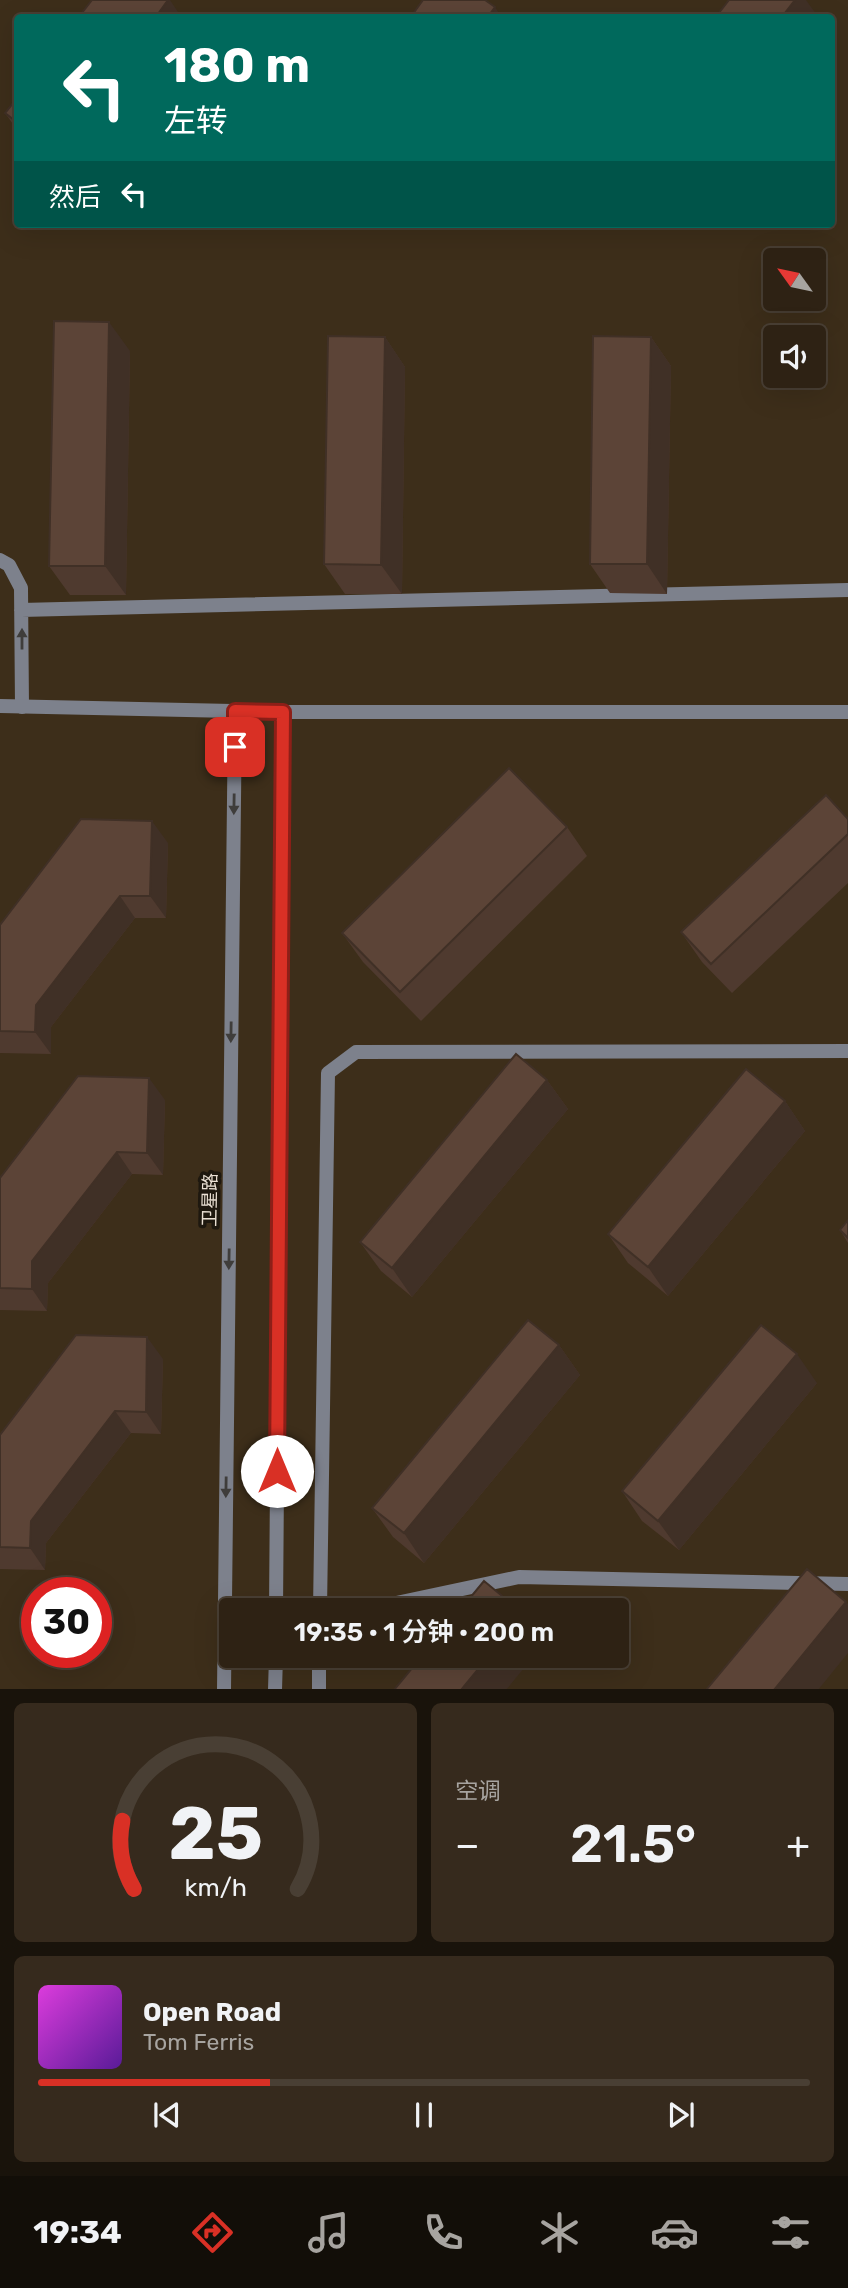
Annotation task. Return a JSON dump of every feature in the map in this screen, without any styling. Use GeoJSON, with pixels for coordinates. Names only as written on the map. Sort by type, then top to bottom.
{"type":"FeatureCollection","features":[{"type":"Feature","properties":{"kind":"street"},"geometry":{"type":"LineString","coordinates":[[0,560],[9,565],[21,588],[22,707]]}},
{"type":"Feature","properties":{"kind":"street"},"geometry":{"type":"LineString","coordinates":[[22,610],[848,590]]}},
{"type":"Feature","properties":{"kind":"street"},"geometry":{"type":"LineString","coordinates":[[0,706],[283,712],[848,712]]}},
{"type":"Feature","properties":{"kind":"street","name":"卫星路"},"geometry":{"type":"LineString","coordinates":[[228,1598],[235,711]]}},
{"type":"Feature","properties":{"kind":"street"},"geometry":{"type":"LineString","coordinates":[[274,1598],[283,712]]}},
{"type":"Feature","properties":{"kind":"street"},"geometry":{"type":"LineString","coordinates":[[320,1598],[328,1073],[356,1052],[848,1051]]}},
{"type":"Feature","properties":{"kind":"street"},"geometry":{"type":"LineString","coordinates":[[420,1598],[519,1577],[848,1584]]}},
{"type":"Feature","properties":{"kind":"street","name":"卫星路"},"geometry":{"type":"LineString","coordinates":[[223,1689],[224,1668]]}},
{"type":"Feature","properties":{"kind":"street"},"geometry":{"type":"LineString","coordinates":[[275,1689],[276,1668]]}},
{"type":"Feature","properties":{"kind":"street"},"geometry":{"type":"LineString","coordinates":[[319,1668],[319,1689]]}},
{"type":"Feature","properties":{"kind":"building"},"geometry":{"type":"Polygon","coordinates":[[[92,0],[168,0],[158,14],[81,14],[92,0]]]}},
{"type":"Feature","properties":{"kind":"building"},"geometry":{"type":"Polygon","coordinates":[[[423,0],[485,0],[495,7],[490,14],[413,14],[423,0]]]}},
{"type":"Feature","properties":{"kind":"building"},"geometry":{"type":"Polygon","coordinates":[[[729,0],[795,0],[784,14],[718,14],[729,0]]]}},
{"type":"Feature","properties":{"kind":"building"},"geometry":{"type":"Polygon","coordinates":[[[14,102],[14,120],[5,113],[14,102]]]}},
{"type":"Feature","properties":{"kind":"building"},"geometry":{"type":"Polygon","coordinates":[[[54,321],[109,322],[105,566],[49,566],[54,321]]]}},
{"type":"Feature","properties":{"kind":"building"},"geometry":{"type":"Polygon","coordinates":[[[328,336],[385,337],[381,565],[324,564],[328,336]]]}},
{"type":"Feature","properties":{"kind":"building"},"geometry":{"type":"Polygon","coordinates":[[[593,336],[651,337],[647,564],[590,564],[593,336]]]}},
{"type":"Feature","properties":{"kind":"building"},"geometry":{"type":"Polygon","coordinates":[[[509,768],[567,827],[400,992],[342,933],[509,768]]]}},
{"type":"Feature","properties":{"kind":"building"},"geometry":{"type":"Polygon","coordinates":[[[826,795],[848,819],[848,834],[711,964],[681,932],[826,795]]]}},
{"type":"Feature","properties":{"kind":"building"},"geometry":{"type":"Polygon","coordinates":[[[81,819],[152,821],[150,896],[120,896],[36,1005],[35,1032],[0,1031],[0,925],[81,819]]]}},
{"type":"Feature","properties":{"kind":"building"},"geometry":{"type":"Polygon","coordinates":[[[516,1054],[547,1080],[392,1268],[360,1242],[516,1054]]]}},
{"type":"Feature","properties":{"kind":"building"},"geometry":{"type":"Polygon","coordinates":[[[746,1069],[785,1101],[648,1267],[608,1234],[746,1069]]]}},
{"type":"Feature","properties":{"kind":"building"},"geometry":{"type":"Polygon","coordinates":[[[78,1076],[149,1078],[147,1153],[117,1152],[32,1261],[32,1289],[0,1288],[0,1178],[78,1076]]]}},
{"type":"Feature","properties":{"kind":"building"},"geometry":{"type":"Polygon","coordinates":[[[848,1220],[848,1238],[840,1230],[848,1220]]]}},
{"type":"Feature","properties":{"kind":"building"},"geometry":{"type":"Polygon","coordinates":[[[528,1320],[559,1345],[404,1533],[372,1508],[528,1320]]]}},
{"type":"Feature","properties":{"kind":"building"},"geometry":{"type":"Polygon","coordinates":[[[761,1325],[797,1354],[658,1521],[622,1491],[761,1325]]]}},
{"type":"Feature","properties":{"kind":"building"},"geometry":{"type":"Polygon","coordinates":[[[76,1335],[147,1337],[146,1412],[115,1411],[31,1521],[30,1548],[0,1547],[0,1435],[76,1335]]]}},
{"type":"Feature","properties":{"kind":"building"},"geometry":{"type":"Polygon","coordinates":[[[807,1569],[846,1602],[775,1689],[707,1689],[807,1569]]]}},
{"type":"Feature","properties":{"kind":"building"},"geometry":{"type":"Polygon","coordinates":[[[484,1581],[505,1598],[470,1598],[484,1581]]]}},
{"type":"Feature","properties":{"kind":"building"},"geometry":{"type":"Polygon","coordinates":[[[412,1668],[479,1668],[462,1689],[395,1689],[412,1668]]]}},
{"type":"Feature","properties":{"kind":"route"},"geometry":{"type":"LineString","coordinates":[[235,747],[235,711],[283,712],[277,1471]]}}]}
